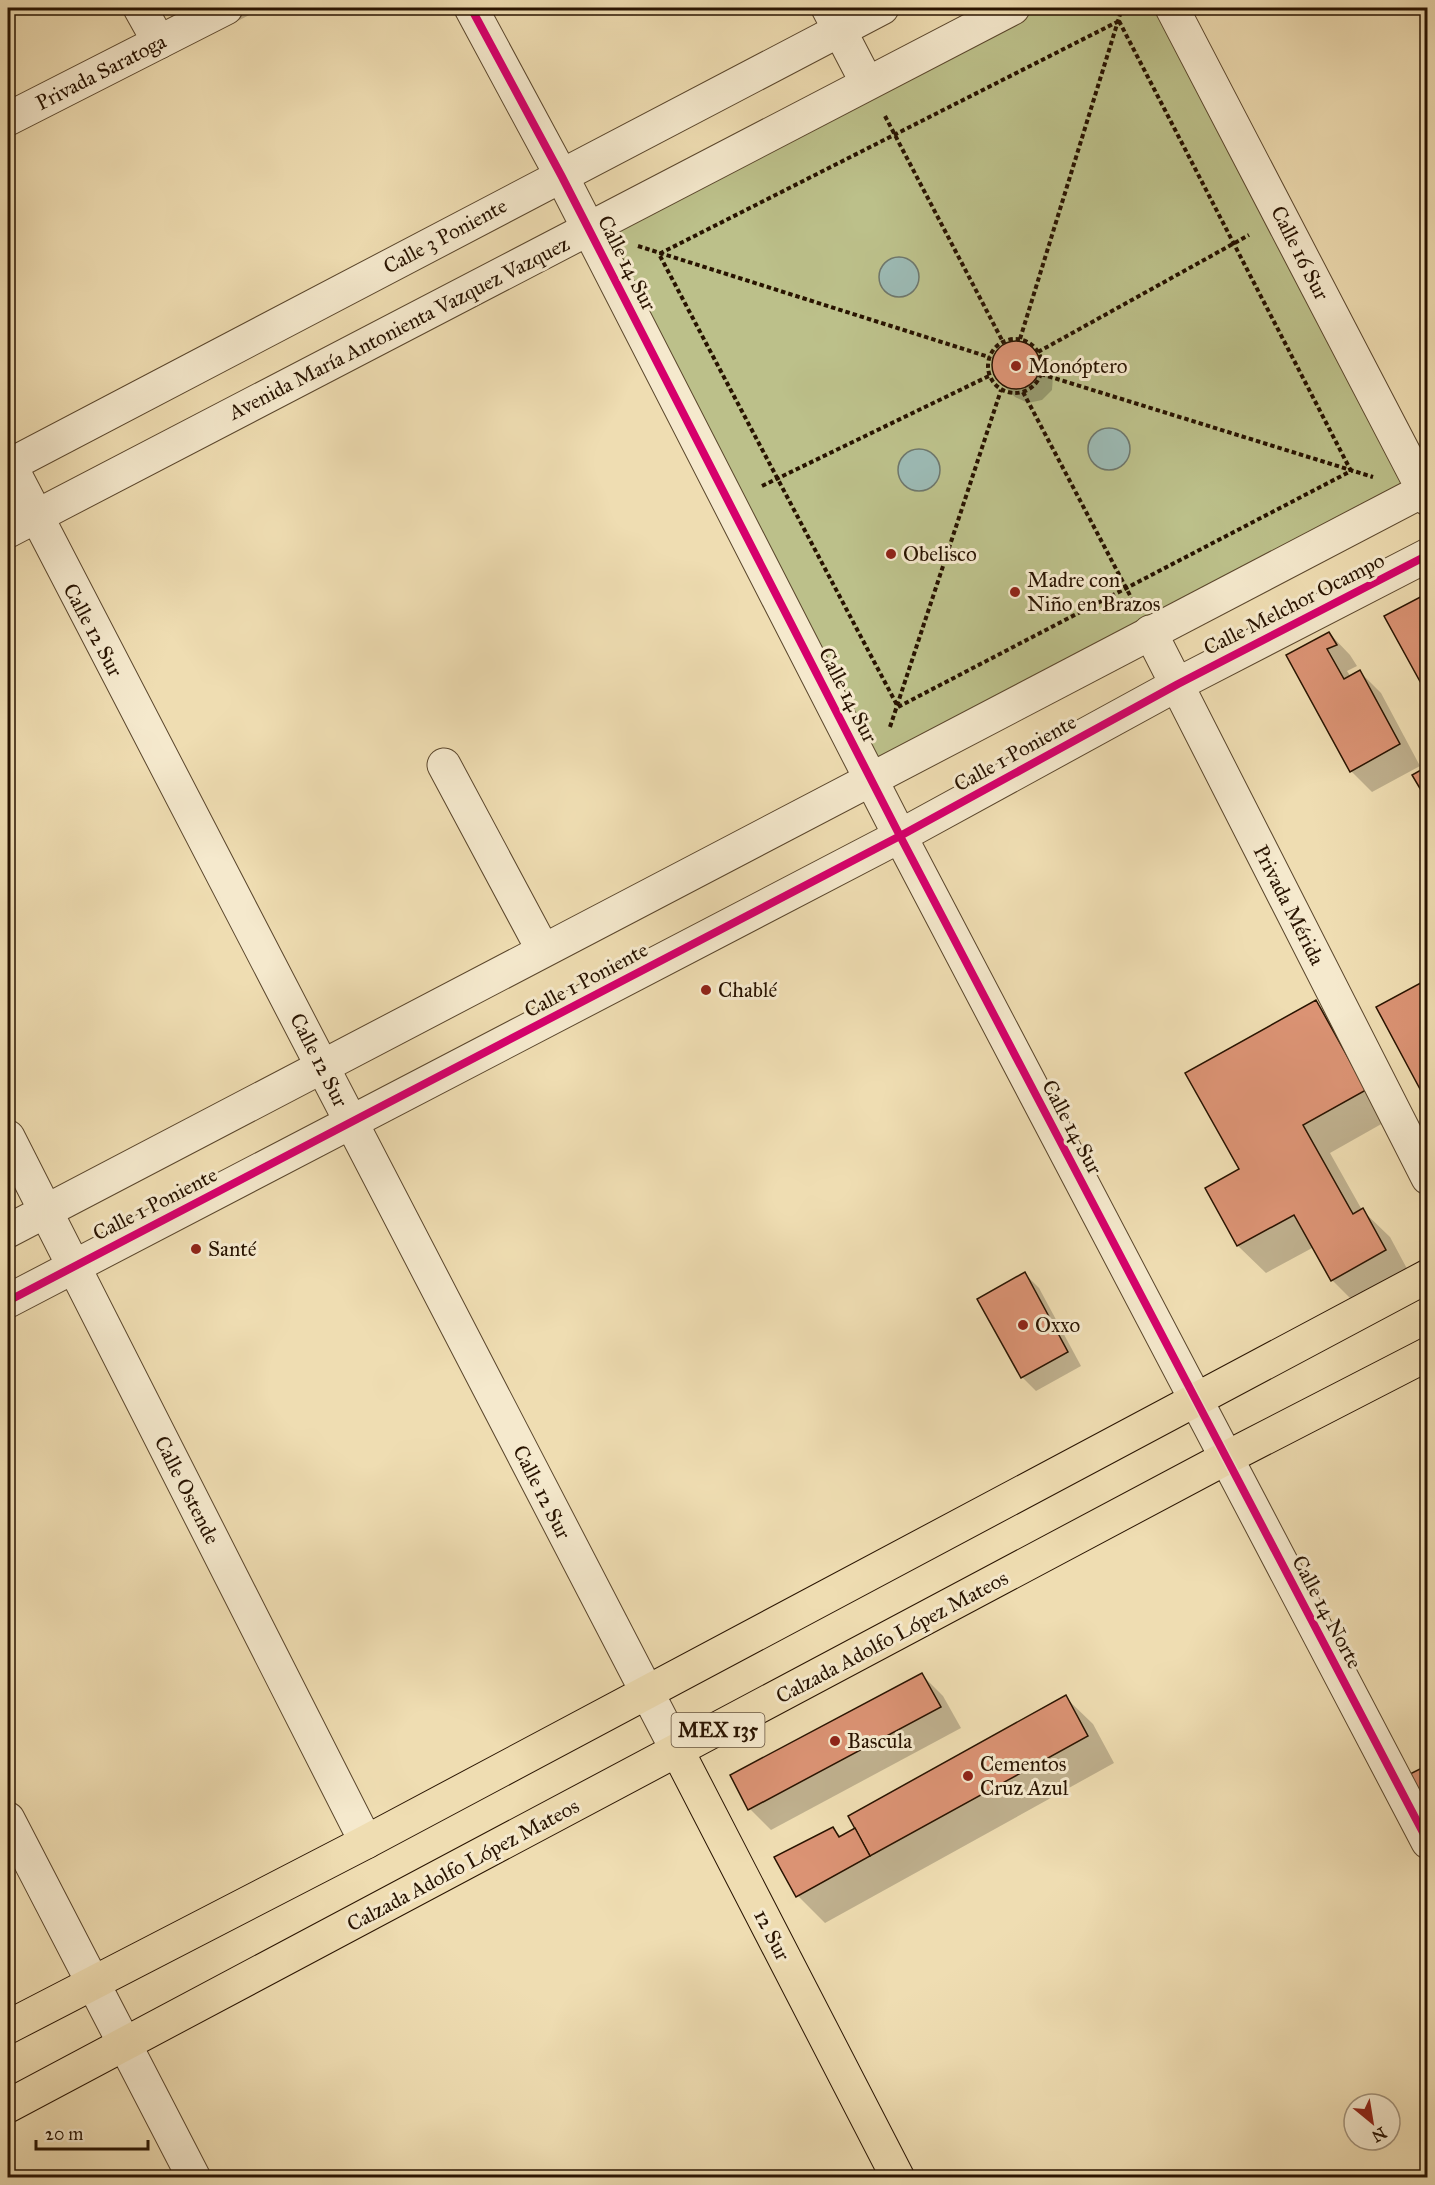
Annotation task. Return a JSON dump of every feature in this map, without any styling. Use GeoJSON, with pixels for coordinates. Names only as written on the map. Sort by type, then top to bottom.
{"type":"FeatureCollection","features":[{"type":"Feature","properties":{"kind":"main road","name":"MEX 135"},"geometry":{"type":"LineString","coordinates":[[8,2028],[366,1842],[1428,1276]]}},
{"type":"Feature","properties":{"kind":"main road","name":"Calzada Adolfo López Mateos"},"geometry":{"type":"LineString","coordinates":[[8,2106],[678,1752],[1226,1458],[1428,1354]]}},
{"type":"Feature","properties":{"kind":"main road","name":"12 Sur"},"geometry":{"type":"LineString","coordinates":[[678,1752],[898,2178]]}},
{"type":"Feature","properties":{"kind":"street"},"geometry":{"type":"LineString","coordinates":[[140,8],[159,42]]}},
{"type":"Feature","properties":{"kind":"street","name":"Privada Saratoga"},"geometry":{"type":"LineString","coordinates":[[8,119],[226,8]]}},
{"type":"Feature","properties":{"kind":"street","name":"Calle 14 Sur"},"geometry":{"type":"LineString","coordinates":[[471,8],[561,175],[870,779],[1194,1399]]}},
{"type":"Feature","properties":{"kind":"street","name":"Calle 3 Poniente"},"geometry":{"type":"LineString","coordinates":[[8,464],[561,175],[834,18],[882,8]]}},
{"type":"Feature","properties":{"kind":"street","name":"Avenida María Antonienta Vazquez Vazquez"},"geometry":{"type":"LineString","coordinates":[[21,524],[1013,8]]}},
{"type":"Feature","properties":{"kind":"street","name":"Calle 16 Sur"},"geometry":{"type":"LineString","coordinates":[[1172,8],[1426,492]]}},
{"type":"Feature","properties":{"kind":"street"},"geometry":{"type":"LineString","coordinates":[[834,18],[867,83]]}},
{"type":"Feature","properties":{"kind":"street","name":"Calle 12 Sur"},"geometry":{"type":"LineString","coordinates":[[8,464],[21,524],[322,1066],[646,1692]]}},
{"type":"Feature","properties":{"kind":"street","name":"Calle 1 Poniente"},"geometry":{"type":"LineString","coordinates":[[8,1231],[1150,632],[1426,492]]}},
{"type":"Feature","properties":{"kind":"street","name":"Calle Melchor Ocampo"},"geometry":{"type":"LineString","coordinates":[[1178,684],[1428,555]]}},
{"type":"Feature","properties":{"kind":"street","name":"Privada Mérida"},"geometry":{"type":"LineString","coordinates":[[1150,632],[1428,1178]]}},
{"type":"Feature","properties":{"kind":"street","name":"Calle 1 Poniente"},"geometry":{"type":"LineString","coordinates":[[8,1301],[900,836],[1178,684]]}},
{"type":"Feature","properties":{"kind":"street"},"geometry":{"type":"LineString","coordinates":[[444,765],[543,950]]}},
{"type":"Feature","properties":{"kind":"street","name":"Calle Ostende"},"geometry":{"type":"LineString","coordinates":[[8,1137],[366,1842]]}},
{"type":"Feature","properties":{"kind":"street","name":"Calle 14 Norte"},"geometry":{"type":"LineString","coordinates":[[1194,1399],[1428,1842]]}},
{"type":"Feature","properties":{"kind":"street","name":"12 Sur"},"geometry":{"type":"LineString","coordinates":[[646,1692],[678,1752]]}},
{"type":"Feature","properties":{"kind":"street"},"geometry":{"type":"LineString","coordinates":[[8,1819],[194,2178]]}},
{"type":"Feature","properties":{"kind":"path"},"geometry":{"type":"LineString","coordinates":[[1020,339],[1122,8]]}},
{"type":"Feature","properties":{"kind":"path"},"geometry":{"type":"LineString","coordinates":[[659,254],[1119,21]]}},
{"type":"Feature","properties":{"kind":"path"},"geometry":{"type":"LineString","coordinates":[[1119,21],[1351,471]]}},
{"type":"Feature","properties":{"kind":"path"},"geometry":{"type":"LineString","coordinates":[[867,83],[1002,342]]}},
{"type":"Feature","properties":{"kind":"path"},"geometry":{"type":"LineString","coordinates":[[1038,352],[1281,218]]}},
{"type":"Feature","properties":{"kind":"path"},"geometry":{"type":"LineString","coordinates":[[589,230],[989,357]]}},
{"type":"Feature","properties":{"kind":"path"},"geometry":{"type":"LineString","coordinates":[[659,254],[898,707]]}},
{"type":"Feature","properties":{"kind":"path"},"geometry":{"type":"LineString","coordinates":[[1020,339],[1034,346],[1038,352],[1041,359],[1041,374],[1031,388],[1023,392],[1011,393],[1001,390],[989,376],[989,357],[1002,342],[1020,339]]}},
{"type":"Feature","properties":{"kind":"path"},"geometry":{"type":"LineString","coordinates":[[1041,374],[1351,471],[1426,492]]}},
{"type":"Feature","properties":{"kind":"path"},"geometry":{"type":"LineString","coordinates":[[729,503],[989,376]]}},
{"type":"Feature","properties":{"kind":"path"},"geometry":{"type":"LineString","coordinates":[[870,779],[898,707],[1001,390]]}},
{"type":"Feature","properties":{"kind":"path"},"geometry":{"type":"LineString","coordinates":[[1023,392],[1150,632]]}},
{"type":"Feature","properties":{"kind":"path"},"geometry":{"type":"LineString","coordinates":[[898,707],[1351,471]]}},
{"type":"Feature","properties":{"kind":"green space"},"geometry":{"type":"Polygon","coordinates":[[[1015,8],[1172,8],[1423,490],[870,779],[589,229],[1015,8]]]}},
{"type":"Feature","properties":{"kind":"water"},"geometry":{"type":"Polygon","coordinates":[[[899,257],[907,258],[913,263],[918,269],[918,285],[913,291],[907,296],[899,297],[891,296],[885,291],[880,285],[879,277],[880,269],[885,263],[891,258],[899,257]]]}},
{"type":"Feature","properties":{"kind":"water"},"geometry":{"type":"Polygon","coordinates":[[[1109,428],[1124,434],[1130,449],[1124,464],[1109,470],[1094,464],[1088,449],[1094,434],[1109,428]]]}},
{"type":"Feature","properties":{"kind":"water"},"geometry":{"type":"Polygon","coordinates":[[[919,449],[934,455],[940,470],[934,485],[919,491],[904,485],[898,470],[904,455],[919,449]]]}},
{"type":"Feature","properties":{"kind":"building","name":"Monóptero"},"geometry":{"type":"Polygon","coordinates":[[[1011,341],[1021,341],[1033,348],[1040,360],[1040,370],[1033,382],[1021,389],[1011,389],[996,378],[992,370],[992,360],[1003,345],[1011,341]]]}},
{"type":"Feature","properties":{"kind":"building"},"geometry":{"type":"Polygon","coordinates":[[[1428,593],[1428,696],[1384,616],[1428,593]]]}},
{"type":"Feature","properties":{"kind":"building"},"geometry":{"type":"Polygon","coordinates":[[[1329,632],[1337,645],[1327,649],[1344,679],[1360,670],[1400,744],[1350,772],[1286,655],[1329,632]]]}},
{"type":"Feature","properties":{"kind":"building"},"geometry":{"type":"Polygon","coordinates":[[[1428,766],[1428,802],[1412,775],[1428,766]]]}},
{"type":"Feature","properties":{"kind":"building"},"geometry":{"type":"Polygon","coordinates":[[[1428,979],[1428,1104],[1376,1007],[1428,979]]]}},
{"type":"Feature","properties":{"kind":"building"},"geometry":{"type":"Polygon","coordinates":[[[1316,1000],[1366,1090],[1303,1125],[1353,1214],[1363,1208],[1386,1250],[1331,1281],[1294,1215],[1237,1246],[1205,1188],[1239,1169],[1185,1073],[1316,1000]]]}},
{"type":"Feature","properties":{"kind":"building","name":"Oxxo"},"geometry":{"type":"Polygon","coordinates":[[[1025,1272],[1068,1352],[1021,1378],[977,1299],[1025,1272]]]}},
{"type":"Feature","properties":{"kind":"building","name":"Bascula"},"geometry":{"type":"Polygon","coordinates":[[[922,1673],[941,1707],[748,1810],[730,1775],[922,1673]]]}},
{"type":"Feature","properties":{"kind":"building","name":"Cementos Cruz Azul"},"geometry":{"type":"Polygon","coordinates":[[[1066,1695],[1088,1736],[870,1856],[848,1816],[1066,1695]]]}},
{"type":"Feature","properties":{"kind":"building"},"geometry":{"type":"Polygon","coordinates":[[[1428,1765],[1428,1829],[1396,1781],[1428,1765]]]}},
{"type":"Feature","properties":{"kind":"building"},"geometry":{"type":"Polygon","coordinates":[[[833,1827],[839,1837],[855,1828],[870,1856],[796,1897],[774,1857],[833,1827]]]}},
{"type":"Feature","properties":{"kind":"cycle path"},"geometry":{"type":"LineString","coordinates":[[471,8],[561,175],[900,836],[1428,1842]]}},
{"type":"Feature","properties":{"kind":"cycle path"},"geometry":{"type":"LineString","coordinates":[[8,1301],[900,836],[1178,684],[1428,555]]}},
{"type":"Feature","properties":{"kind":"place","name":"Monóptero"},"geometry":{"type":"Point","coordinates":[1016,366]}},
{"type":"Feature","properties":{"kind":"place","name":"Obelisco"},"geometry":{"type":"Point","coordinates":[891,554]}},
{"type":"Feature","properties":{"kind":"place","name":"Madre con Niño en Brazos"},"geometry":{"type":"Point","coordinates":[1015,592]}},
{"type":"Feature","properties":{"kind":"place","name":"Chablé"},"geometry":{"type":"Point","coordinates":[706,990]}},
{"type":"Feature","properties":{"kind":"place","name":"Santé"},"geometry":{"type":"Point","coordinates":[196,1249]}},
{"type":"Feature","properties":{"kind":"place","name":"Oxxo"},"geometry":{"type":"Point","coordinates":[1023,1325]}},
{"type":"Feature","properties":{"kind":"place","name":"Bascula"},"geometry":{"type":"Point","coordinates":[835,1741]}},
{"type":"Feature","properties":{"kind":"place","name":"Cementos Cruz Azul"},"geometry":{"type":"Point","coordinates":[968,1776]}}]}
